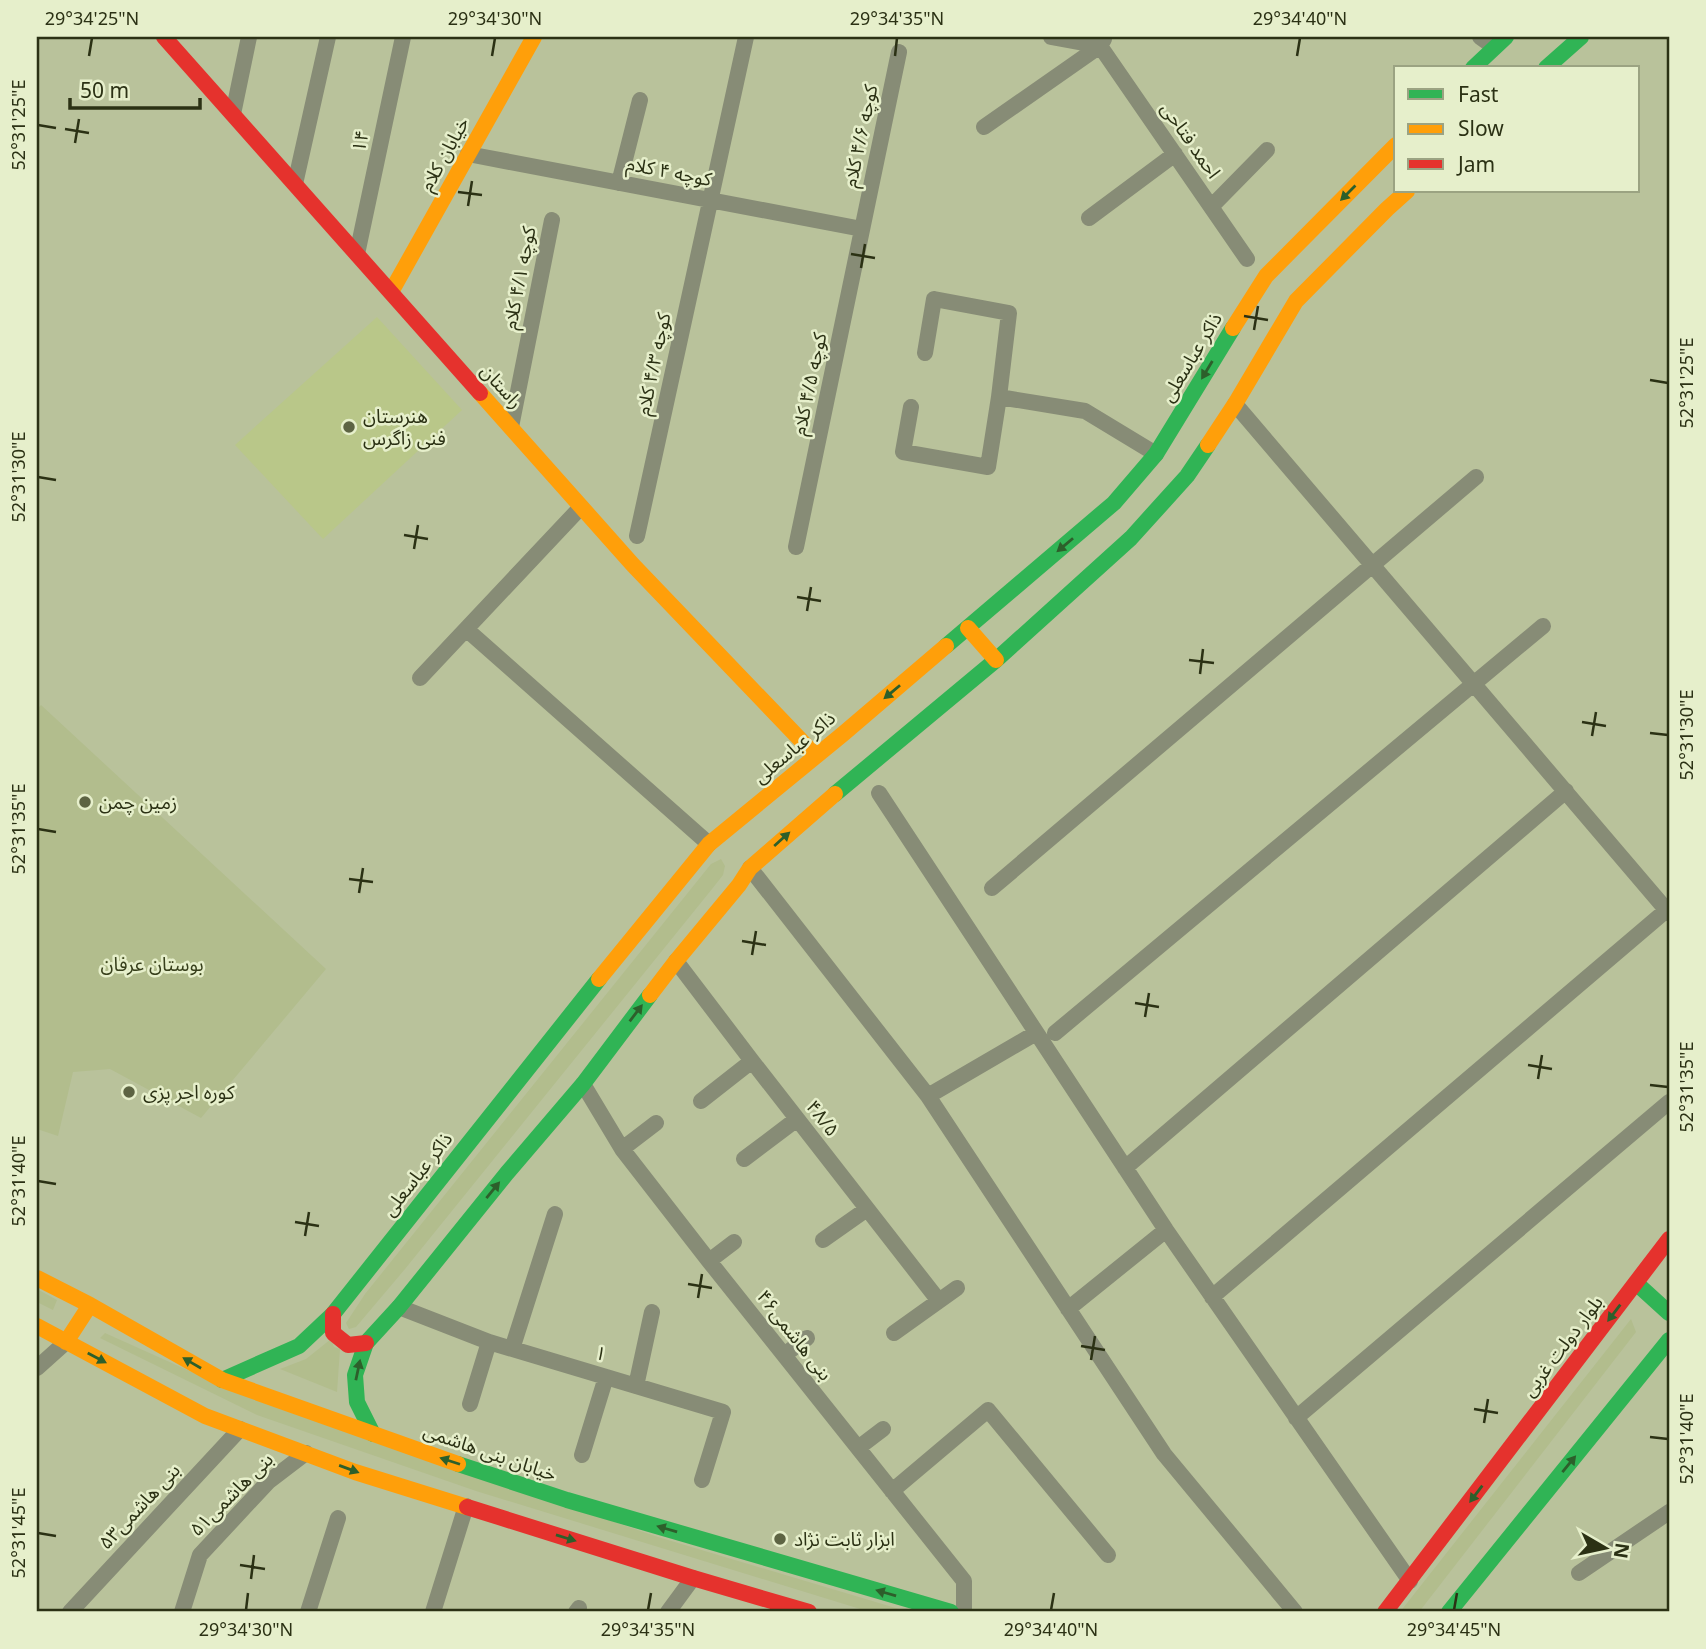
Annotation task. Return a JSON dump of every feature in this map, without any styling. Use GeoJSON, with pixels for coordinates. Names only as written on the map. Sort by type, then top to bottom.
{"type":"FeatureCollection","features":[{"type":"Feature","properties":{"kind":"street","name":"راستان"},"geometry":{"type":"LineString","coordinates":[[164,37],[633,565],[816,756]]}},
{"type":"Feature","properties":{"kind":"street"},"geometry":{"type":"LineString","coordinates":[[233,114],[249,37]]}},
{"type":"Feature","properties":{"kind":"street"},"geometry":{"type":"LineString","coordinates":[[295,184],[328,37]]}},
{"type":"Feature","properties":{"kind":"street","name":"۱۴"},"geometry":{"type":"LineString","coordinates":[[357,254],[403,37]]}},
{"type":"Feature","properties":{"kind":"street","name":"خیابان کلام"},"geometry":{"type":"LineString","coordinates":[[391,292],[534,37]]}},
{"type":"Feature","properties":{"kind":"street","name":"کوچه ۴/۳ کلام"},"geometry":{"type":"LineString","coordinates":[[637,536],[746,37]]}},
{"type":"Feature","properties":{"kind":"street"},"geometry":{"type":"LineString","coordinates":[[1051,37],[1102,41]]}},
{"type":"Feature","properties":{"kind":"street"},"geometry":{"type":"LineString","coordinates":[[1480,37],[1500,42]]}},
{"type":"Feature","properties":{"kind":"street"},"geometry":{"type":"LineString","coordinates":[[1548,66],[1581,37]]}},
{"type":"Feature","properties":{"kind":"street"},"geometry":{"type":"LineString","coordinates":[[984,127],[1102,41]]}},
{"type":"Feature","properties":{"kind":"street","name":"احمد فتاحی"},"geometry":{"type":"LineString","coordinates":[[1102,41],[1247,259]]}},
{"type":"Feature","properties":{"kind":"street"},"geometry":{"type":"LineString","coordinates":[[1475,66],[1500,42]]}},
{"type":"Feature","properties":{"kind":"street","name":"کوچه ۴/۶ کلام"},"geometry":{"type":"LineString","coordinates":[[862,229],[899,52]]}},
{"type":"Feature","properties":{"kind":"street"},"geometry":{"type":"LineString","coordinates":[[618,183],[640,100]]}},
{"type":"Feature","properties":{"kind":"street","name":"ذاکر عباسعلی"},"geometry":{"type":"LineString","coordinates":[[222,1380],[299,1346],[333,1314],[709,844],[1115,503],[1156,454],[1266,276],[1394,147]]}},
{"type":"Feature","properties":{"kind":"street"},"geometry":{"type":"LineString","coordinates":[[1212,206],[1267,150]]}},
{"type":"Feature","properties":{"kind":"street","name":"کوچه ۴ کلام"},"geometry":{"type":"LineString","coordinates":[[468,154],[862,229]]}},
{"type":"Feature","properties":{"kind":"street"},"geometry":{"type":"LineString","coordinates":[[1089,218],[1175,154]]}},
{"type":"Feature","properties":{"kind":"street"},"geometry":{"type":"LineString","coordinates":[[373,1434],[357,1402],[355,1375],[366,1343],[399,1307],[583,1084],[750,868],[814,811],[996,660],[1131,538],[1187,476],[1235,404],[1296,301],[1406,192]]}},
{"type":"Feature","properties":{"kind":"street","name":"کوچه ۴/۱ کلام"},"geometry":{"type":"LineString","coordinates":[[511,427],[552,219]]}},
{"type":"Feature","properties":{"kind":"street","name":"کوچه ۴/۵ کلام"},"geometry":{"type":"LineString","coordinates":[[796,547],[862,229]]}},
{"type":"Feature","properties":{"kind":"street"},"geometry":{"type":"LineString","coordinates":[[911,407],[903,452],[988,467],[1009,313],[934,299],[925,353]]}},
{"type":"Feature","properties":{"kind":"street"},"geometry":{"type":"LineString","coordinates":[[999,397],[1085,411],[1156,454]]}},
{"type":"Feature","properties":{"kind":"street"},"geometry":{"type":"LineString","coordinates":[[1212,1297],[1669,910],[1235,404]]}},
{"type":"Feature","properties":{"kind":"street"},"geometry":{"type":"LineString","coordinates":[[992,888],[1476,477]]}},
{"type":"Feature","properties":{"kind":"street"},"geometry":{"type":"LineString","coordinates":[[420,678],[582,506]]}},
{"type":"Feature","properties":{"kind":"street"},"geometry":{"type":"LineString","coordinates":[[1055,1033],[1543,626]]}},
{"type":"Feature","properties":{"kind":"street"},"geometry":{"type":"LineString","coordinates":[[968,628],[996,660]]}},
{"type":"Feature","properties":{"kind":"street"},"geometry":{"type":"LineString","coordinates":[[466,629],[709,844]]}},
{"type":"Feature","properties":{"kind":"street"},"geometry":{"type":"LineString","coordinates":[[1125,1168],[1566,791]]}},
{"type":"Feature","properties":{"kind":"street"},"geometry":{"type":"LineString","coordinates":[[879,793],[1166,1230],[1410,1581]]}},
{"type":"Feature","properties":{"kind":"street"},"geometry":{"type":"LineString","coordinates":[[750,868],[928,1096],[1164,1454],[1295,1612]]}},
{"type":"Feature","properties":{"kind":"street","name":"۴۸/۵"},"geometry":{"type":"LineString","coordinates":[[676,961],[939,1301]]}},
{"type":"Feature","properties":{"kind":"street"},"geometry":{"type":"LineString","coordinates":[[928,1096],[1036,1033]]}},
{"type":"Feature","properties":{"kind":"street"},"geometry":{"type":"LineString","coordinates":[[701,1101],[752,1061]]}},
{"type":"Feature","properties":{"kind":"street","name":"بنی هاشمی۴۶"},"geometry":{"type":"LineString","coordinates":[[583,1084],[622,1149],[964,1581],[964,1612]]}},
{"type":"Feature","properties":{"kind":"street"},"geometry":{"type":"LineString","coordinates":[[1296,1418],[1669,1102]]}},
{"type":"Feature","properties":{"kind":"street"},"geometry":{"type":"LineString","coordinates":[[744,1159],[797,1119]]}},
{"type":"Feature","properties":{"kind":"street"},"geometry":{"type":"LineString","coordinates":[[622,1149],[656,1123]]}},
{"type":"Feature","properties":{"kind":"street"},"geometry":{"type":"LineString","coordinates":[[823,1240],[867,1209]]}},
{"type":"Feature","properties":{"kind":"street"},"geometry":{"type":"LineString","coordinates":[[512,1349],[555,1214]]}},
{"type":"Feature","properties":{"kind":"street"},"geometry":{"type":"LineString","coordinates":[[1068,1309],[1166,1230]]}},
{"type":"Feature","properties":{"kind":"street","name":"بلوار دولت غربی"},"geometry":{"type":"LineString","coordinates":[[1384,1612],[1669,1238]]}},
{"type":"Feature","properties":{"kind":"street"},"geometry":{"type":"LineString","coordinates":[[709,1261],[734,1242]]}},
{"type":"Feature","properties":{"kind":"street","name":"خیابان بنی هاشمی"},"geometry":{"type":"LineString","coordinates":[[37,1278],[222,1380],[422,1452],[567,1500],[951,1612]]}},
{"type":"Feature","properties":{"kind":"street"},"geometry":{"type":"LineString","coordinates":[[1636,1283],[1669,1313]]}},
{"type":"Feature","properties":{"kind":"street"},"geometry":{"type":"LineString","coordinates":[[894,1333],[957,1288]]}},
{"type":"Feature","properties":{"kind":"street"},"geometry":{"type":"LineString","coordinates":[[37,1368],[66,1342],[90,1306]]}},
{"type":"Feature","properties":{"kind":"street","name":"۱"},"geometry":{"type":"LineString","coordinates":[[399,1307],[489,1342],[723,1412],[702,1480]]}},
{"type":"Feature","properties":{"kind":"street"},"geometry":{"type":"LineString","coordinates":[[636,1386],[652,1312]]}},
{"type":"Feature","properties":{"kind":"street"},"geometry":{"type":"LineString","coordinates":[[333,1314],[333,1333],[348,1345],[366,1343]]}},
{"type":"Feature","properties":{"kind":"street"},"geometry":{"type":"LineString","coordinates":[[37,1326],[205,1416],[355,1472],[693,1578],[770,1607],[809,1612]]}},
{"type":"Feature","properties":{"kind":"street"},"geometry":{"type":"LineString","coordinates":[[784,1355],[807,1338]]}},
{"type":"Feature","properties":{"kind":"street"},"geometry":{"type":"LineString","coordinates":[[1449,1612],[1669,1340]]}},
{"type":"Feature","properties":{"kind":"street"},"geometry":{"type":"LineString","coordinates":[[470,1405],[489,1342]]}},
{"type":"Feature","properties":{"kind":"street"},"geometry":{"type":"LineString","coordinates":[[582,1455],[606,1377]]}},
{"type":"Feature","properties":{"kind":"street"},"geometry":{"type":"LineString","coordinates":[[892,1491],[988,1410],[1108,1555]]}},
{"type":"Feature","properties":{"kind":"street","name":"بنی هاشمی۵۳"},"geometry":{"type":"LineString","coordinates":[[70,1612],[240,1429]]}},
{"type":"Feature","properties":{"kind":"street"},"geometry":{"type":"LineString","coordinates":[[858,1448],[883,1429]]}},
{"type":"Feature","properties":{"kind":"street","name":"بنی هاشمی۵۱"},"geometry":{"type":"LineString","coordinates":[[182,1612],[200,1555],[268,1482],[306,1453]]}},
{"type":"Feature","properties":{"kind":"street"},"geometry":{"type":"LineString","coordinates":[[433,1612],[466,1506]]}},
{"type":"Feature","properties":{"kind":"street"},"geometry":{"type":"LineString","coordinates":[[1579,1573],[1669,1512]]}},
{"type":"Feature","properties":{"kind":"street"},"geometry":{"type":"LineString","coordinates":[[308,1612],[338,1518]]}},
{"type":"Feature","properties":{"kind":"street"},"geometry":{"type":"LineString","coordinates":[[668,1612],[693,1578]]}},
{"type":"Feature","properties":{"kind":"shaded area","name":"هنرستان فنی زاگرس"},"geometry":{"type":"Polygon","coordinates":[[[377,317],[462,410],[323,539],[235,445],[377,317]]]}},
{"type":"Feature","properties":{"kind":"green space","name":"بوستان عرفان"},"geometry":{"type":"Polygon","coordinates":[[[41,705],[326,969],[201,1118],[110,1069],[73,1072],[58,1136],[37,1129],[37,709],[41,705]]]}},
{"type":"Feature","properties":{"kind":"green space"},"geometry":{"type":"Polygon","coordinates":[[[721,859],[725,866],[723,875],[712,889],[405,1269],[356,1327],[349,1329],[346,1323],[365,1294],[711,864],[721,859]]]}},
{"type":"Feature","properties":{"kind":"green space"},"geometry":{"type":"Polygon","coordinates":[[[37,1289],[57,1300],[53,1310],[37,1302],[37,1289]]]}},
{"type":"Feature","properties":{"kind":"green space"},"geometry":{"type":"Polygon","coordinates":[[[1631,1319],[1636,1332],[1419,1612],[1400,1612],[1631,1319]]]}},
{"type":"Feature","properties":{"kind":"green space"},"geometry":{"type":"Polygon","coordinates":[[[105,1333],[234,1391],[658,1537],[909,1612],[870,1612],[476,1491],[257,1415],[100,1338],[105,1333]]]}},
{"type":"Feature","properties":{"kind":"green space"},"geometry":{"type":"Polygon","coordinates":[[[331,1339],[334,1347],[340,1349],[337,1392],[280,1369],[306,1359],[331,1339]]]}},
{"type":"Feature","properties":{"kind":"traffic: fast"},"geometry":{"type":"LineString","coordinates":[[1475,66],[1506,37]]}},
{"type":"Feature","properties":{"kind":"traffic: fast"},"geometry":{"type":"LineString","coordinates":[[1548,66],[1581,37]]}},
{"type":"Feature","properties":{"kind":"traffic: fast"},"geometry":{"type":"LineString","coordinates":[[946,646],[1114,503],[1156,454],[1233,328]]}},
{"type":"Feature","properties":{"kind":"traffic: fast"},"geometry":{"type":"LineString","coordinates":[[835,794],[996,660],[1131,538],[1187,476],[1208,445]]}},
{"type":"Feature","properties":{"kind":"traffic: fast"},"geometry":{"type":"LineString","coordinates":[[222,1380],[299,1346],[333,1314],[599,979]]}},
{"type":"Feature","properties":{"kind":"traffic: fast"},"geometry":{"type":"LineString","coordinates":[[373,1434],[357,1402],[355,1375],[366,1343],[399,1307],[583,1084],[650,995]]}},
{"type":"Feature","properties":{"kind":"traffic: fast"},"geometry":{"type":"LineString","coordinates":[[1636,1283],[1669,1313]]}},
{"type":"Feature","properties":{"kind":"traffic: fast"},"geometry":{"type":"LineString","coordinates":[[1449,1612],[1669,1340]]}},
{"type":"Feature","properties":{"kind":"traffic: fast"},"geometry":{"type":"LineString","coordinates":[[458,1464],[567,1500],[951,1612]]}},
{"type":"Feature","properties":{"kind":"traffic: slow"},"geometry":{"type":"LineString","coordinates":[[391,292],[534,37]]}},
{"type":"Feature","properties":{"kind":"traffic: slow"},"geometry":{"type":"LineString","coordinates":[[1233,328],[1266,276],[1394,147]]}},
{"type":"Feature","properties":{"kind":"traffic: slow"},"geometry":{"type":"LineString","coordinates":[[1208,445],[1296,301],[1406,192]]}},
{"type":"Feature","properties":{"kind":"traffic: slow"},"geometry":{"type":"LineString","coordinates":[[480,393],[633,565],[816,756]]}},
{"type":"Feature","properties":{"kind":"traffic: slow"},"geometry":{"type":"LineString","coordinates":[[968,628],[996,660]]}},
{"type":"Feature","properties":{"kind":"traffic: slow"},"geometry":{"type":"LineString","coordinates":[[599,979],[709,844],[946,646]]}},
{"type":"Feature","properties":{"kind":"traffic: slow"},"geometry":{"type":"LineString","coordinates":[[650,995],[750,868],[835,794]]}},
{"type":"Feature","properties":{"kind":"traffic: slow"},"geometry":{"type":"LineString","coordinates":[[37,1278],[222,1380],[458,1464]]}},
{"type":"Feature","properties":{"kind":"traffic: slow"},"geometry":{"type":"LineString","coordinates":[[66,1342],[90,1305]]}},
{"type":"Feature","properties":{"kind":"traffic: slow"},"geometry":{"type":"LineString","coordinates":[[37,1326],[205,1416],[355,1472],[467,1507]]}},
{"type":"Feature","properties":{"kind":"traffic: jam"},"geometry":{"type":"LineString","coordinates":[[164,37],[480,393]]}},
{"type":"Feature","properties":{"kind":"traffic: jam"},"geometry":{"type":"LineString","coordinates":[[1385,1612],[1669,1239]]}},
{"type":"Feature","properties":{"kind":"traffic: jam"},"geometry":{"type":"LineString","coordinates":[[333,1314],[333,1333],[348,1345],[366,1343]]}},
{"type":"Feature","properties":{"kind":"traffic: jam"},"geometry":{"type":"LineString","coordinates":[[467,1507],[809,1612]]}},
{"type":"Feature","properties":{"kind":"place","name":"هنرستان فنی زاگرس"},"geometry":{"type":"Point","coordinates":[349,427]}},
{"type":"Feature","properties":{"kind":"place","name":"زمین چمن"},"geometry":{"type":"Point","coordinates":[85,802]}},
{"type":"Feature","properties":{"kind":"place","name":"کوره اجر پزی"},"geometry":{"type":"Point","coordinates":[129,1092]}},
{"type":"Feature","properties":{"kind":"place","name":"ابزار ثابت نژاد"},"geometry":{"type":"Point","coordinates":[780,1539]}}]}
